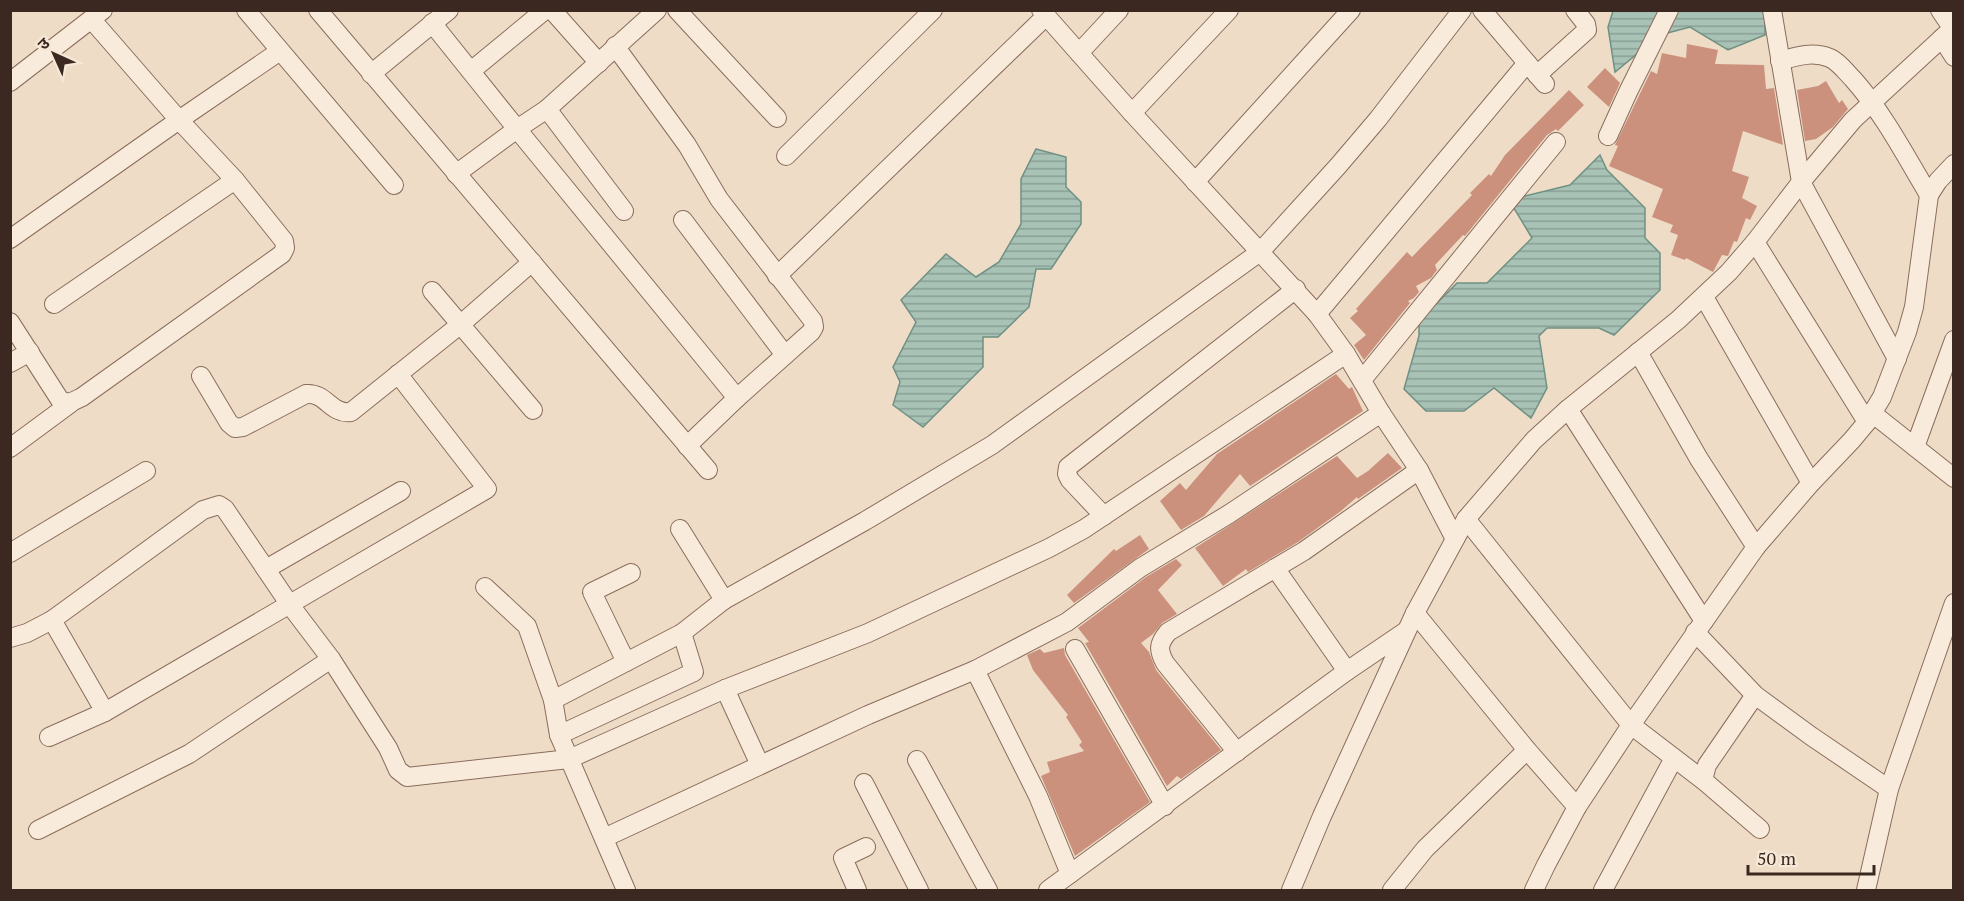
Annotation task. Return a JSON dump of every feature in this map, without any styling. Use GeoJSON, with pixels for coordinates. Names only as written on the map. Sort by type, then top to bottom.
{"type":"FeatureCollection","features":[{"type":"Feature","properties":{"kind":"street"},"geometry":{"type":"LineString","coordinates":[[246,10],[394,184]]}},
{"type":"Feature","properties":{"kind":"street"},"geometry":{"type":"LineString","coordinates":[[372,74],[449,10]]}},
{"type":"Feature","properties":{"kind":"street"},"geometry":{"type":"LineString","coordinates":[[471,71],[545,10]]}},
{"type":"Feature","properties":{"kind":"street"},"geometry":{"type":"LineString","coordinates":[[552,10],[599,63]]}},
{"type":"Feature","properties":{"kind":"street"},"geometry":{"type":"LineString","coordinates":[[456,174],[547,109],[657,10]]}},
{"type":"Feature","properties":{"kind":"street"},"geometry":{"type":"LineString","coordinates":[[677,10],[777,118]]}},
{"type":"Feature","properties":{"kind":"street"},"geometry":{"type":"LineString","coordinates":[[786,156],[933,10]]}},
{"type":"Feature","properties":{"kind":"street"},"geometry":{"type":"LineString","coordinates":[[1078,53],[1119,10]]}},
{"type":"Feature","properties":{"kind":"street"},"geometry":{"type":"LineString","coordinates":[[1132,113],[1229,10]]}},
{"type":"Feature","properties":{"kind":"street"},"geometry":{"type":"LineString","coordinates":[[1195,182],[1351,10]]}},
{"type":"Feature","properties":{"kind":"street"},"geometry":{"type":"LineString","coordinates":[[553,700],[682,633],[724,600],[865,521],[992,445],[1260,252],[1378,119],[1462,10]]}},
{"type":"Feature","properties":{"kind":"street"},"geometry":{"type":"LineString","coordinates":[[1482,10],[1537,74]]}},
{"type":"Feature","properties":{"kind":"street"},"geometry":{"type":"LineString","coordinates":[[1317,314],[1537,74],[1587,30],[1586,24],[1575,10]]}},
{"type":"Feature","properties":{"kind":"street"},"geometry":{"type":"LineString","coordinates":[[1608,136],[1669,10]]}},
{"type":"Feature","properties":{"kind":"street"},"geometry":{"type":"LineString","coordinates":[[1772,10],[1801,182],[1897,359]]}},
{"type":"Feature","properties":{"kind":"street"},"geometry":{"type":"LineString","coordinates":[[1940,10],[1949,31],[1953,57]]}},
{"type":"Feature","properties":{"kind":"street"},"geometry":{"type":"LineString","coordinates":[[319,11],[708,471]]}},
{"type":"Feature","properties":{"kind":"street"},"geometry":{"type":"LineString","coordinates":[[777,276],[1043,14],[1317,314],[1346,354],[1381,413],[1419,470],[1455,539]]}},
{"type":"Feature","properties":{"kind":"street"},"geometry":{"type":"LineString","coordinates":[[10,82],[97,15],[179,120],[235,180],[284,241],[285,248],[282,254],[10,448]]}},
{"type":"Feature","properties":{"kind":"street"},"geometry":{"type":"LineString","coordinates":[[432,23],[737,398]]}},
{"type":"Feature","properties":{"kind":"street"},"geometry":{"type":"LineString","coordinates":[[1292,890],[1322,816],[1415,613],[1466,519],[1534,440],[1568,409],[1704,297],[1729,272],[1833,142],[1872,101],[1949,31]]}},
{"type":"Feature","properties":{"kind":"street"},"geometry":{"type":"LineString","coordinates":[[615,46],[687,145],[719,199],[810,316],[814,327],[687,446]]}},
{"type":"Feature","properties":{"kind":"street"},"geometry":{"type":"LineString","coordinates":[[10,239],[280,51]]}},
{"type":"Feature","properties":{"kind":"street"},"geometry":{"type":"LineString","coordinates":[[1780,61],[1806,54],[1831,58],[1840,65],[1872,101],[1929,195]]}},
{"type":"Feature","properties":{"kind":"street"},"geometry":{"type":"LineString","coordinates":[[547,109],[624,211]]}},
{"type":"Feature","properties":{"kind":"street"},"geometry":{"type":"LineString","coordinates":[[1362,380],[1556,141]]}},
{"type":"Feature","properties":{"kind":"street"},"geometry":{"type":"LineString","coordinates":[[1534,891],[1577,807],[1699,627],[1756,547],[1870,418],[1882,397],[1908,332],[1914,307],[1929,195],[1953,164]]}},
{"type":"Feature","properties":{"kind":"street"},"geometry":{"type":"LineString","coordinates":[[54,304],[235,180]]}},
{"type":"Feature","properties":{"kind":"street"},"geometry":{"type":"LineString","coordinates":[[683,220],[785,355]]}},
{"type":"Feature","properties":{"kind":"street"},"geometry":{"type":"LineString","coordinates":[[1755,242],[1870,418],[1915,447],[1953,478]]}},
{"type":"Feature","properties":{"kind":"street"},"geometry":{"type":"LineString","coordinates":[[201,376],[229,423],[235,429],[306,394],[315,393],[324,398],[342,414],[351,412],[532,262]]}},
{"type":"Feature","properties":{"kind":"street"},"geometry":{"type":"LineString","coordinates":[[1104,516],[1070,480],[1067,474],[1068,467],[1296,289]]}},
{"type":"Feature","properties":{"kind":"street"},"geometry":{"type":"LineString","coordinates":[[432,291],[533,410]]}},
{"type":"Feature","properties":{"kind":"street"},"geometry":{"type":"LineString","coordinates":[[1704,297],[1811,483]]}},
{"type":"Feature","properties":{"kind":"street"},"geometry":{"type":"LineString","coordinates":[[10,322],[60,400],[71,403]]}},
{"type":"Feature","properties":{"kind":"street"},"geometry":{"type":"LineString","coordinates":[[1915,447],[1948,376],[1953,340]]}},
{"type":"Feature","properties":{"kind":"street"},"geometry":{"type":"LineString","coordinates":[[10,363],[30,352]]}},
{"type":"Feature","properties":{"kind":"street"},"geometry":{"type":"LineString","coordinates":[[1638,352],[1699,459],[1756,547]]}},
{"type":"Feature","properties":{"kind":"street"},"geometry":{"type":"LineString","coordinates":[[10,638],[27,633],[52,620],[203,510],[219,505],[225,509],[290,605],[331,659],[388,748],[398,770],[407,777],[569,759],[725,689],[868,633],[1048,548],[1104,516],[1346,354]]}},
{"type":"Feature","properties":{"kind":"street"},"geometry":{"type":"LineString","coordinates":[[49,737],[105,712],[487,489],[398,374]]}},
{"type":"Feature","properties":{"kind":"street"},"geometry":{"type":"LineString","coordinates":[[1568,409],[1699,627],[1755,695],[1889,789]]}},
{"type":"Feature","properties":{"kind":"street"},"geometry":{"type":"LineString","coordinates":[[604,838],[868,715],[975,669],[1067,622],[1140,568],[1229,514],[1381,413]]}},
{"type":"Feature","properties":{"kind":"street"},"geometry":{"type":"LineString","coordinates":[[1237,752],[1166,663],[1159,651],[1160,641],[1168,632],[1304,551],[1419,470]]}},
{"type":"Feature","properties":{"kind":"street"},"geometry":{"type":"LineString","coordinates":[[10,553],[146,471]]}},
{"type":"Feature","properties":{"kind":"street"},"geometry":{"type":"LineString","coordinates":[[266,569],[401,491]]}},
{"type":"Feature","properties":{"kind":"street"},"geometry":{"type":"LineString","coordinates":[[1466,519],[1631,725],[1703,780],[1760,829]]}},
{"type":"Feature","properties":{"kind":"street"},"geometry":{"type":"LineString","coordinates":[[680,529],[724,600]]}},
{"type":"Feature","properties":{"kind":"street"},"geometry":{"type":"LineString","coordinates":[[1275,568],[1347,671]]}},
{"type":"Feature","properties":{"kind":"street"},"geometry":{"type":"LineString","coordinates":[[626,662],[592,592],[631,573]]}},
{"type":"Feature","properties":{"kind":"street"},"geometry":{"type":"LineString","coordinates":[[485,587],[527,626],[553,700],[559,735],[626,891]]}},
{"type":"Feature","properties":{"kind":"street"},"geometry":{"type":"LineString","coordinates":[[1866,891],[1889,789],[1953,603]]}},
{"type":"Feature","properties":{"kind":"street"},"geometry":{"type":"LineString","coordinates":[[1415,613],[1527,750],[1577,807]]}},
{"type":"Feature","properties":{"kind":"street"},"geometry":{"type":"LineString","coordinates":[[52,620],[105,712]]}},
{"type":"Feature","properties":{"kind":"street"},"geometry":{"type":"LineString","coordinates":[[1048,891],[1347,671],[1407,631]]}},
{"type":"Feature","properties":{"kind":"street"},"geometry":{"type":"LineString","coordinates":[[559,735],[694,672],[682,633]]}},
{"type":"Feature","properties":{"kind":"street"},"geometry":{"type":"LineString","coordinates":[[1075,649],[1165,806]]}},
{"type":"Feature","properties":{"kind":"street"},"geometry":{"type":"LineString","coordinates":[[38,830],[189,754],[331,659]]}},
{"type":"Feature","properties":{"kind":"street"},"geometry":{"type":"LineString","coordinates":[[975,669],[1038,796],[1070,874]]}},
{"type":"Feature","properties":{"kind":"street"},"geometry":{"type":"LineString","coordinates":[[725,689],[760,765]]}},
{"type":"Feature","properties":{"kind":"street"},"geometry":{"type":"LineString","coordinates":[[1703,780],[1707,765],[1755,695]]}},
{"type":"Feature","properties":{"kind":"street"},"geometry":{"type":"LineString","coordinates":[[1392,891],[1425,849],[1527,750]]}},
{"type":"Feature","properties":{"kind":"street"},"geometry":{"type":"LineString","coordinates":[[1603,891],[1674,758]]}},
{"type":"Feature","properties":{"kind":"street"},"geometry":{"type":"LineString","coordinates":[[917,760],[988,891]]}},
{"type":"Feature","properties":{"kind":"street"},"geometry":{"type":"LineString","coordinates":[[864,783],[919,891]]}},
{"type":"Feature","properties":{"kind":"street"},"geometry":{"type":"LineString","coordinates":[[857,891],[843,858],[866,847]]}},
{"type":"Feature","properties":{"kind":"shaded area"},"geometry":{"type":"Polygon","coordinates":[[[1613,11],[1765,11],[1765,35],[1728,50],[1690,27],[1660,35],[1615,72],[1608,27],[1613,11]]]}},
{"type":"Feature","properties":{"kind":"shaded area"},"geometry":{"type":"Polygon","coordinates":[[[1036,149],[1066,157],[1066,187],[1081,202],[1081,224],[1051,269],[1036,269],[1029,307],[998,337],[983,337],[983,367],[923,427],[893,405],[900,382],[893,367],[916,322],[901,300],[946,254],[976,277],[999,262],[1021,224],[1021,179],[1036,149]]]}},
{"type":"Feature","properties":{"kind":"shaded area"},"geometry":{"type":"Polygon","coordinates":[[[1600,155],[1607,170],[1645,208],[1645,238],[1660,253],[1660,290],[1614,335],[1599,328],[1547,328],[1539,336],[1547,388],[1531,418],[1494,388],[1464,411],[1426,411],[1404,389],[1419,336],[1419,321],[1457,283],[1487,283],[1532,238],[1509,200],[1570,185],[1600,155]]]}},
{"type":"Feature","properties":{"kind":"building"},"geometry":{"type":"Polygon","coordinates":[[[1687,44],[1718,50],[1715,64],[1764,65],[1766,89],[1774,88],[1783,145],[1743,131],[1732,171],[1749,177],[1742,198],[1757,206],[1750,220],[1746,218],[1737,242],[1734,241],[1728,256],[1722,255],[1713,272],[1686,258],[1685,260],[1671,255],[1678,235],[1670,232],[1673,225],[1652,217],[1663,189],[1609,166],[1618,146],[1615,145],[1651,71],[1657,74],[1662,53],[1686,58],[1687,44]]]}},
{"type":"Feature","properties":{"kind":"building"},"geometry":{"type":"Polygon","coordinates":[[[1605,68],[1620,83],[1609,107],[1587,87],[1605,68]]]}},
{"type":"Feature","properties":{"kind":"building"},"geometry":{"type":"Polygon","coordinates":[[[1826,81],[1839,103],[1842,100],[1848,109],[1833,127],[1816,139],[1805,141],[1797,90],[1818,86],[1826,81]]]}},
{"type":"Feature","properties":{"kind":"building"},"geometry":{"type":"Polygon","coordinates":[[[1569,90],[1584,105],[1558,131],[1556,129],[1547,135],[1465,236],[1463,235],[1435,265],[1437,270],[1431,278],[1416,286],[1419,292],[1408,301],[1410,303],[1364,360],[1354,345],[1366,335],[1350,318],[1358,311],[1356,309],[1407,252],[1412,257],[1472,195],[1470,193],[1489,174],[1491,176],[1505,155],[1569,90]]]}},
{"type":"Feature","properties":{"kind":"building"},"geometry":{"type":"Polygon","coordinates":[[[1336,374],[1349,389],[1352,387],[1363,411],[1250,486],[1240,474],[1204,516],[1181,530],[1160,501],[1180,483],[1186,490],[1217,454],[1336,374]]]}},
{"type":"Feature","properties":{"kind":"building"},"geometry":{"type":"Polygon","coordinates":[[[1388,453],[1402,468],[1358,499],[1357,497],[1298,542],[1248,572],[1246,569],[1223,586],[1195,548],[1337,456],[1357,478],[1388,453]]]}},
{"type":"Feature","properties":{"kind":"building"},"geometry":{"type":"Polygon","coordinates":[[[1140,535],[1149,549],[1074,603],[1067,595],[1114,549],[1116,551],[1140,535]]]}},
{"type":"Feature","properties":{"kind":"building"},"geometry":{"type":"Polygon","coordinates":[[[1176,559],[1182,565],[1158,590],[1177,614],[1162,623],[1141,643],[1149,652],[1156,670],[1221,750],[1181,779],[1177,776],[1167,786],[1085,643],[1089,642],[1078,628],[1146,577],[1176,559]]]}},
{"type":"Feature","properties":{"kind":"building"},"geometry":{"type":"Polygon","coordinates":[[[1064,648],[1065,655],[1150,802],[1075,856],[1041,776],[1050,772],[1047,762],[1084,751],[1079,745],[1082,742],[1066,717],[1068,715],[1033,670],[1027,655],[1040,649],[1044,653],[1064,648]]]}}]}
